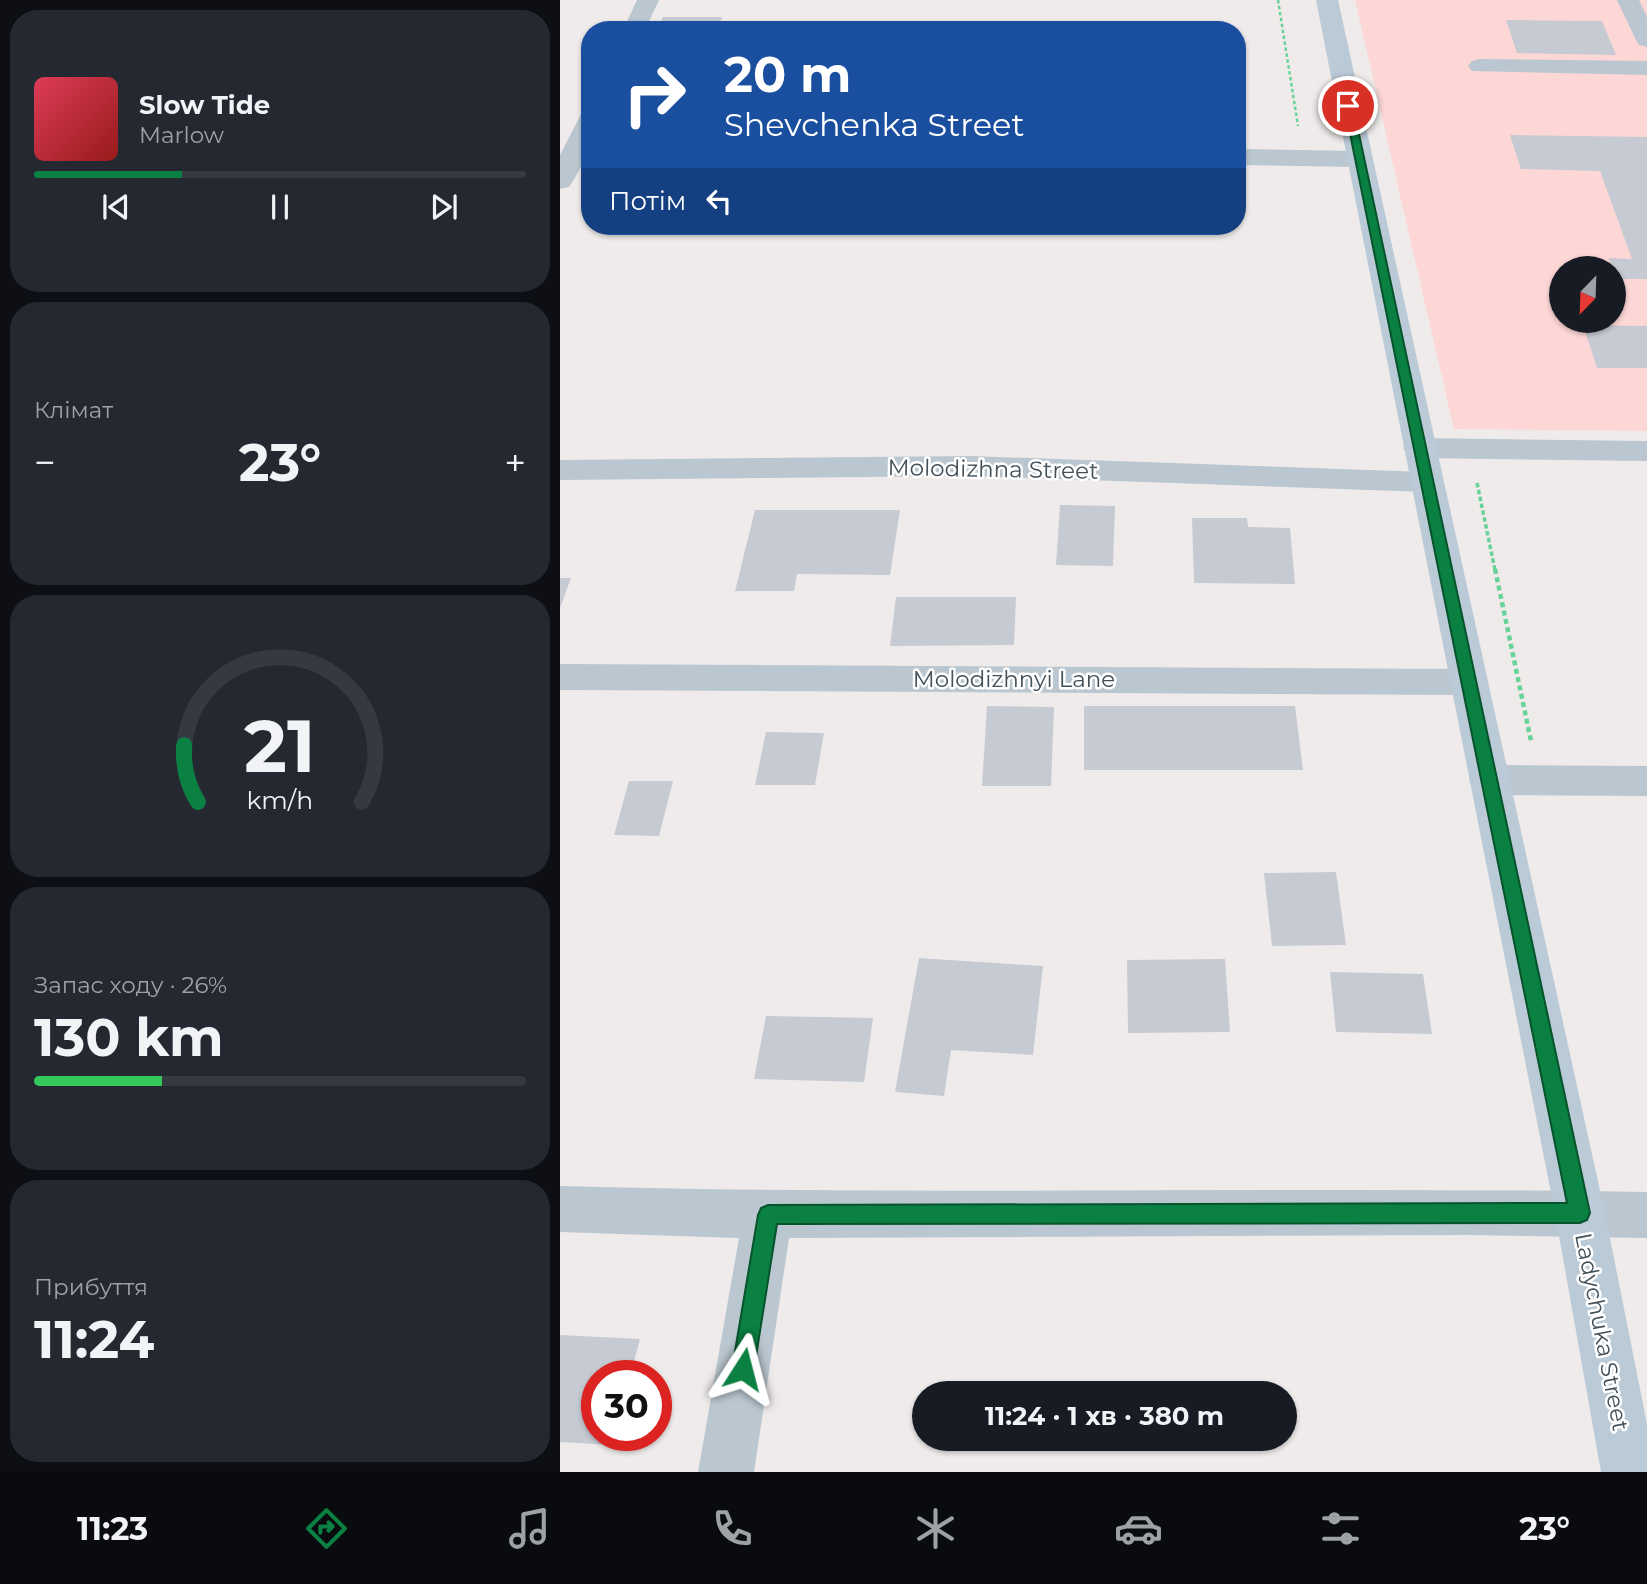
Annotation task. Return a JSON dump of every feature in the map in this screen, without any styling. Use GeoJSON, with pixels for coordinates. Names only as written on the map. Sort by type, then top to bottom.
{"type":"FeatureCollection","features":[{"type":"Feature","properties":{"kind":"street"},"geometry":{"type":"LineString","coordinates":[[638,21],[648,0]]}},
{"type":"Feature","properties":{"kind":"street","name":"Ladychuka Street"},"geometry":{"type":"LineString","coordinates":[[1327,0],[1467,682],[1580,1213],[1629,1472]]}},
{"type":"Feature","properties":{"kind":"street"},"geometry":{"type":"LineString","coordinates":[[1628,0],[1647,40]]}},
{"type":"Feature","properties":{"kind":"street"},"geometry":{"type":"LineString","coordinates":[[1480,66],[1647,68]]}},
{"type":"Feature","properties":{"kind":"street"},"geometry":{"type":"LineString","coordinates":[[560,181],[575,150]]}},
{"type":"Feature","properties":{"kind":"street"},"geometry":{"type":"LineString","coordinates":[[1246,158],[1358,159]]}},
{"type":"Feature","properties":{"kind":"street","name":"Molodizhna Street"},"geometry":{"type":"LineString","coordinates":[[560,470],[1422,465],[1470,449],[1647,451]]}},
{"type":"Feature","properties":{"kind":"street","name":"Molodizhnyi Lane"},"geometry":{"type":"LineString","coordinates":[[560,677],[1467,682]]}},
{"type":"Feature","properties":{"kind":"street"},"geometry":{"type":"LineString","coordinates":[[1489,780],[1647,781]]}},
{"type":"Feature","properties":{"kind":"street"},"geometry":{"type":"LineString","coordinates":[[560,1209],[768,1215],[1647,1215]]}},
{"type":"Feature","properties":{"kind":"street"},"geometry":{"type":"LineString","coordinates":[[726,1472],[768,1215]]}},
{"type":"Feature","properties":{"kind":"path"},"geometry":{"type":"LineString","coordinates":[[1278,0],[1304,158]]}},
{"type":"Feature","properties":{"kind":"path"},"geometry":{"type":"LineString","coordinates":[[1470,449],[1539,780]]}},
{"type":"Feature","properties":{"kind":"shaded area"},"geometry":{"type":"Polygon","coordinates":[[[1355,0],[1647,0],[1647,431],[1454,429],[1355,0]]]}},
{"type":"Feature","properties":{"kind":"building"},"geometry":{"type":"Polygon","coordinates":[[[663,17],[722,17],[720,21],[661,21],[663,17]]]}},
{"type":"Feature","properties":{"kind":"building"},"geometry":{"type":"Polygon","coordinates":[[[1506,20],[1602,21],[1616,55],[1517,53],[1506,20]]]}},
{"type":"Feature","properties":{"kind":"building"},"geometry":{"type":"Polygon","coordinates":[[[1510,135],[1647,137],[1647,279],[1626,279],[1626,259],[1632,259],[1600,171],[1521,169],[1510,135]]]}},
{"type":"Feature","properties":{"kind":"building"},"geometry":{"type":"Polygon","coordinates":[[[1626,326],[1647,326],[1647,368],[1597,368],[1586,333],[1626,333],[1626,326]]]}},
{"type":"Feature","properties":{"kind":"building"},"geometry":{"type":"Polygon","coordinates":[[[1060,505],[1115,506],[1113,566],[1056,565],[1060,505]]]}},
{"type":"Feature","properties":{"kind":"building"},"geometry":{"type":"Polygon","coordinates":[[[755,510],[900,510],[890,575],[797,574],[794,591],[735,591],[755,510]]]}},
{"type":"Feature","properties":{"kind":"building"},"geometry":{"type":"Polygon","coordinates":[[[1192,518],[1247,518],[1248,527],[1290,528],[1295,584],[1194,583],[1192,518]]]}},
{"type":"Feature","properties":{"kind":"building"},"geometry":{"type":"Polygon","coordinates":[[[560,578],[571,578],[560,608],[560,578]]]}},
{"type":"Feature","properties":{"kind":"building"},"geometry":{"type":"Polygon","coordinates":[[[896,597],[1016,597],[1014,645],[890,646],[896,597]]]}},
{"type":"Feature","properties":{"kind":"building"},"geometry":{"type":"Polygon","coordinates":[[[987,706],[1054,707],[1051,786],[982,786],[987,706]]]}},
{"type":"Feature","properties":{"kind":"building"},"geometry":{"type":"Polygon","coordinates":[[[1084,706],[1295,706],[1303,770],[1084,770],[1084,706]]]}},
{"type":"Feature","properties":{"kind":"building"},"geometry":{"type":"Polygon","coordinates":[[[766,732],[824,733],[815,785],[755,785],[766,732]]]}},
{"type":"Feature","properties":{"kind":"building"},"geometry":{"type":"Polygon","coordinates":[[[629,781],[673,781],[659,836],[614,835],[629,781]]]}},
{"type":"Feature","properties":{"kind":"building"},"geometry":{"type":"Polygon","coordinates":[[[1336,872],[1346,945],[1272,946],[1264,873],[1336,872]]]}},
{"type":"Feature","properties":{"kind":"building"},"geometry":{"type":"Polygon","coordinates":[[[919,958],[1043,966],[1033,1055],[951,1050],[944,1096],[895,1092],[919,958]]]}},
{"type":"Feature","properties":{"kind":"building"},"geometry":{"type":"Polygon","coordinates":[[[1225,959],[1230,1032],[1128,1033],[1127,960],[1225,959]]]}},
{"type":"Feature","properties":{"kind":"building"},"geometry":{"type":"Polygon","coordinates":[[[1330,972],[1423,974],[1432,1034],[1336,1032],[1330,972]]]}},
{"type":"Feature","properties":{"kind":"building"},"geometry":{"type":"Polygon","coordinates":[[[766,1016],[873,1018],[864,1082],[754,1079],[766,1016]]]}},
{"type":"Feature","properties":{"kind":"building"},"geometry":{"type":"Polygon","coordinates":[[[560,1335],[640,1339],[634,1360],[581,1360],[581,1443],[560,1442],[560,1335]]]}},
{"type":"Feature","properties":{"kind":"route"},"geometry":{"type":"LineString","coordinates":[[743,1369],[768,1215],[1580,1213],[1348,106]]}}]}
